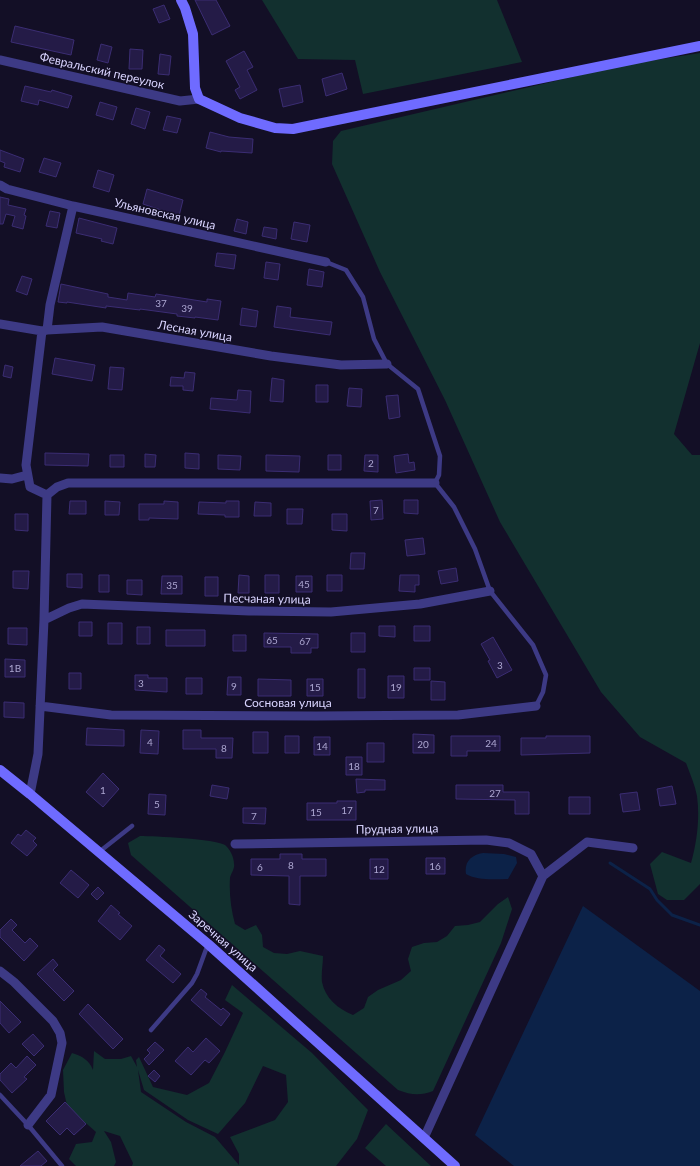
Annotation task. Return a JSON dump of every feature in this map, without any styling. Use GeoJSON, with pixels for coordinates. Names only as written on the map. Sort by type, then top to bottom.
{"type":"FeatureCollection","features":[{"type":"Feature","properties":{"kind":"street"},"geometry":{"type":"LineString","coordinates":[[181,0],[193,34],[195,88],[199,100],[240,118],[275,128],[293,129],[700,46]]}},
{"type":"Feature","properties":{"kind":"street","name":"Февральский переулок"},"geometry":{"type":"LineString","coordinates":[[0,60],[180,101],[199,100]]}},
{"type":"Feature","properties":{"kind":"street","name":"Ульяновская улица"},"geometry":{"type":"LineString","coordinates":[[0,185],[72,206],[326,262]]}},
{"type":"Feature","properties":{"kind":"street"},"geometry":{"type":"LineString","coordinates":[[47,495],[30,487],[26,465],[45,330],[72,206]]}},
{"type":"Feature","properties":{"kind":"street","name":"Лесная улица"},"geometry":{"type":"LineString","coordinates":[[0,324],[45,330],[102,327],[271,356],[341,365],[387,364]]}},
{"type":"Feature","properties":{"kind":"street"},"geometry":{"type":"LineString","coordinates":[[0,478],[12,479],[27,475]]}},
{"type":"Feature","properties":{"kind":"street"},"geometry":{"type":"LineString","coordinates":[[30,794],[38,754],[44,620],[47,495],[57,487],[68,483],[435,483]]}},
{"type":"Feature","properties":{"kind":"street","name":"Песчаная улица"},"geometry":{"type":"LineString","coordinates":[[44,620],[69,608],[82,604],[249,611],[331,612],[420,604],[490,591]]}},
{"type":"Feature","properties":{"kind":"street","name":"Сосновая улица"},"geometry":{"type":"LineString","coordinates":[[40,706],[111,715],[324,716],[458,715],[536,706]]}},
{"type":"Feature","properties":{"kind":"street","name":"Заречная улица"},"geometry":{"type":"LineString","coordinates":[[0,770],[208,944],[454,1166]]}},
{"type":"Feature","properties":{"kind":"street","name":"Прудная улица"},"geometry":{"type":"LineString","coordinates":[[235,844],[486,840],[509,842],[531,854],[543,876]]}},
{"type":"Feature","properties":{"kind":"street"},"geometry":{"type":"LineString","coordinates":[[424,1138],[543,876],[587,842],[633,848]]}},
{"type":"Feature","properties":{"kind":"street"},"geometry":{"type":"LineString","coordinates":[[0,971],[14,982],[53,1021],[60,1033],[62,1043],[51,1095],[28,1124]]}},
{"type":"Feature","properties":{"kind":"lane"},"geometry":{"type":"LineString","coordinates":[[326,262],[346,270],[363,297],[374,339],[387,364],[418,389],[440,456],[440,475],[435,483],[454,507],[475,549],[490,591],[533,645],[546,675],[543,692],[536,706]]}},
{"type":"Feature","properties":{"kind":"lane"},"geometry":{"type":"LineString","coordinates":[[99,852],[132,826]]}},
{"type":"Feature","properties":{"kind":"lane"},"geometry":{"type":"LineString","coordinates":[[151,1030],[192,983],[197,974],[208,944]]}},
{"type":"Feature","properties":{"kind":"lane"},"geometry":{"type":"LineString","coordinates":[[0,1095],[28,1124],[62,1166]]}},
{"type":"Feature","properties":{"kind":"green space"},"geometry":{"type":"Polygon","coordinates":[[[262,0],[497,0],[522,62],[363,94],[355,60],[298,59],[262,0]]]}},
{"type":"Feature","properties":{"kind":"green space"},"geometry":{"type":"Polygon","coordinates":[[[700,53],[700,343],[674,434],[692,455],[700,455],[700,884],[684,900],[667,900],[658,894],[650,864],[662,852],[691,863],[695,847],[698,804],[695,788],[686,763],[640,737],[601,692],[500,522],[445,400],[380,272],[332,164],[333,141],[341,131],[624,65],[700,53]]]}},
{"type":"Feature","properties":{"kind":"green space"},"geometry":{"type":"Polygon","coordinates":[[[140,836],[210,841],[225,845],[229,849],[234,861],[234,868],[230,878],[230,890],[231,907],[235,924],[245,930],[256,925],[262,935],[263,947],[274,953],[287,954],[300,951],[323,956],[322,982],[326,993],[337,1006],[353,1015],[364,1008],[368,997],[378,990],[401,980],[411,971],[408,959],[412,947],[424,943],[437,942],[447,936],[455,926],[480,922],[498,904],[508,897],[512,909],[501,943],[433,1091],[424,1094],[416,1094],[398,1090],[131,855],[128,843],[140,836]]]}},
{"type":"Feature","properties":{"kind":"green space"},"geometry":{"type":"Polygon","coordinates":[[[232,985],[312,1053],[368,1110],[357,1139],[336,1166],[132,1166],[133,1163],[120,1136],[104,1131],[111,1142],[116,1162],[114,1166],[76,1166],[69,1159],[76,1144],[92,1142],[96,1132],[68,1110],[64,1092],[63,1070],[72,1053],[85,1059],[93,1070],[94,1051],[105,1059],[121,1059],[131,1056],[137,1067],[136,1060],[139,1057],[153,1087],[187,1095],[209,1083],[243,1013],[225,1000],[232,985]],[[263,1066],[245,1103],[218,1134],[188,1120],[144,1090],[138,1070],[141,1092],[186,1122],[215,1137],[239,1165],[239,1154],[230,1137],[275,1120],[288,1102],[286,1075],[263,1066]]]}},
{"type":"Feature","properties":{"kind":"green space"},"geometry":{"type":"Polygon","coordinates":[[[386,1124],[431,1166],[386,1166],[365,1148],[386,1124]]]}},
{"type":"Feature","properties":{"kind":"water"},"geometry":{"type":"Polygon","coordinates":[[[483,853],[504,854],[516,857],[517,863],[508,879],[481,879],[466,874],[466,866],[469,860],[475,855],[483,853]]]}},
{"type":"Feature","properties":{"kind":"water"},"geometry":{"type":"Polygon","coordinates":[[[583,906],[700,991],[700,1166],[514,1166],[475,1135],[583,906]]]}},
{"type":"Feature","properties":{"kind":"building"},"geometry":{"type":"Polygon","coordinates":[[[195,0],[216,0],[230,26],[212,35],[195,0]]]}},
{"type":"Feature","properties":{"kind":"building"},"geometry":{"type":"Polygon","coordinates":[[[164,5],[170,19],[159,23],[153,9],[164,5]]]}},
{"type":"Feature","properties":{"kind":"building"},"geometry":{"type":"Polygon","coordinates":[[[15,26],[74,40],[71,55],[11,42],[15,26]]]}},
{"type":"Feature","properties":{"kind":"building"},"geometry":{"type":"Polygon","coordinates":[[[101,44],[112,47],[108,63],[97,60],[101,44]]]}},
{"type":"Feature","properties":{"kind":"building"},"geometry":{"type":"Polygon","coordinates":[[[130,49],[143,50],[142,69],[129,69],[130,49]]]}},
{"type":"Feature","properties":{"kind":"building"},"geometry":{"type":"Polygon","coordinates":[[[244,51],[253,67],[247,70],[257,90],[240,99],[235,90],[240,87],[226,61],[244,51]]]}},
{"type":"Feature","properties":{"kind":"building"},"geometry":{"type":"Polygon","coordinates":[[[160,54],[171,56],[169,75],[158,74],[160,54]]]}},
{"type":"Feature","properties":{"kind":"building"},"geometry":{"type":"Polygon","coordinates":[[[342,73],[347,89],[326,96],[322,79],[342,73]]]}},
{"type":"Feature","properties":{"kind":"building"},"geometry":{"type":"Polygon","coordinates":[[[300,85],[303,102],[283,107],[279,89],[300,85]]]}},
{"type":"Feature","properties":{"kind":"building"},"geometry":{"type":"Polygon","coordinates":[[[25,86],[51,92],[52,90],[72,96],[68,108],[39,100],[38,105],[21,101],[25,86]]]}},
{"type":"Feature","properties":{"kind":"building"},"geometry":{"type":"Polygon","coordinates":[[[100,102],[117,107],[113,120],[96,115],[100,102]]]}},
{"type":"Feature","properties":{"kind":"building"},"geometry":{"type":"Polygon","coordinates":[[[136,108],[150,112],[145,129],[131,124],[136,108]]]}},
{"type":"Feature","properties":{"kind":"building"},"geometry":{"type":"Polygon","coordinates":[[[167,116],[181,119],[177,133],[163,130],[167,116]]]}},
{"type":"Feature","properties":{"kind":"building"},"geometry":{"type":"Polygon","coordinates":[[[210,132],[229,137],[253,139],[252,153],[221,152],[206,148],[210,132]]]}},
{"type":"Feature","properties":{"kind":"building"},"geometry":{"type":"Polygon","coordinates":[[[0,150],[24,159],[20,172],[4,167],[5,163],[0,161],[0,150]]]}},
{"type":"Feature","properties":{"kind":"building"},"geometry":{"type":"Polygon","coordinates":[[[44,158],[61,163],[56,177],[39,172],[44,158]]]}},
{"type":"Feature","properties":{"kind":"building"},"geometry":{"type":"Polygon","coordinates":[[[98,170],[114,175],[109,192],[93,187],[98,170]]]}},
{"type":"Feature","properties":{"kind":"building"},"geometry":{"type":"Polygon","coordinates":[[[147,189],[183,200],[179,216],[143,204],[147,189]]]}},
{"type":"Feature","properties":{"kind":"building"},"geometry":{"type":"Polygon","coordinates":[[[0,197],[9,199],[8,205],[26,209],[23,229],[12,226],[15,216],[6,214],[3,224],[0,224],[0,197]]]}},
{"type":"Feature","properties":{"kind":"building"},"geometry":{"type":"Polygon","coordinates":[[[50,211],[60,213],[57,228],[46,226],[50,211]]]}},
{"type":"Feature","properties":{"kind":"building"},"geometry":{"type":"Polygon","coordinates":[[[79,218],[117,228],[113,244],[101,241],[102,239],[76,233],[79,218]]]}},
{"type":"Feature","properties":{"kind":"building"},"geometry":{"type":"Polygon","coordinates":[[[237,219],[248,222],[246,234],[234,231],[237,219]]]}},
{"type":"Feature","properties":{"kind":"building"},"geometry":{"type":"Polygon","coordinates":[[[294,222],[310,225],[307,242],[291,239],[294,222]]]}},
{"type":"Feature","properties":{"kind":"building"},"geometry":{"type":"Polygon","coordinates":[[[264,227],[277,229],[276,239],[262,236],[264,227]]]}},
{"type":"Feature","properties":{"kind":"building"},"geometry":{"type":"Polygon","coordinates":[[[217,253],[236,255],[234,269],[215,266],[217,253]]]}},
{"type":"Feature","properties":{"kind":"building"},"geometry":{"type":"Polygon","coordinates":[[[266,262],[280,264],[278,280],[264,278],[266,262]]]}},
{"type":"Feature","properties":{"kind":"building"},"geometry":{"type":"Polygon","coordinates":[[[309,269],[324,272],[322,287],[307,285],[309,269]]]}},
{"type":"Feature","properties":{"kind":"building"},"geometry":{"type":"Polygon","coordinates":[[[22,276],[32,279],[27,295],[16,291],[22,276]]]}},
{"type":"Feature","properties":{"kind":"building"},"geometry":{"type":"Polygon","coordinates":[[[61,284],[108,294],[108,297],[127,300],[128,293],[155,297],[156,294],[207,302],[207,299],[221,301],[218,320],[177,316],[177,314],[140,309],[106,306],[106,308],[58,302],[61,284]]]}},
{"type":"Feature","properties":{"kind":"building"},"geometry":{"type":"Polygon","coordinates":[[[277,306],[291,308],[290,317],[332,322],[330,335],[274,327],[277,306]]]}},
{"type":"Feature","properties":{"kind":"building"},"geometry":{"type":"Polygon","coordinates":[[[242,308],[258,311],[256,327],[240,325],[242,308]]]}},
{"type":"Feature","properties":{"kind":"building"},"geometry":{"type":"Polygon","coordinates":[[[55,358],[95,365],[92,381],[52,374],[55,358]]]}},
{"type":"Feature","properties":{"kind":"building"},"geometry":{"type":"Polygon","coordinates":[[[5,365],[13,367],[11,378],[3,376],[5,365]]]}},
{"type":"Feature","properties":{"kind":"building"},"geometry":{"type":"Polygon","coordinates":[[[110,367],[124,368],[122,390],[108,389],[110,367]]]}},
{"type":"Feature","properties":{"kind":"building"},"geometry":{"type":"Polygon","coordinates":[[[185,372],[195,373],[193,391],[183,390],[183,386],[170,386],[171,377],[184,378],[185,372]]]}},
{"type":"Feature","properties":{"kind":"building"},"geometry":{"type":"Polygon","coordinates":[[[272,378],[284,380],[283,402],[270,401],[272,378]]]}},
{"type":"Feature","properties":{"kind":"building"},"geometry":{"type":"Polygon","coordinates":[[[316,385],[328,385],[328,402],[316,402],[316,385]]]}},
{"type":"Feature","properties":{"kind":"building"},"geometry":{"type":"Polygon","coordinates":[[[349,388],[362,389],[361,407],[347,406],[349,388]]]}},
{"type":"Feature","properties":{"kind":"building"},"geometry":{"type":"Polygon","coordinates":[[[238,390],[251,391],[250,413],[210,409],[211,398],[237,400],[238,390]]]}},
{"type":"Feature","properties":{"kind":"building"},"geometry":{"type":"Polygon","coordinates":[[[398,395],[400,417],[389,419],[386,396],[398,395]]]}},
{"type":"Feature","properties":{"kind":"building"},"geometry":{"type":"Polygon","coordinates":[[[45,453],[89,454],[88,466],[45,465],[45,453]]]}},
{"type":"Feature","properties":{"kind":"building"},"geometry":{"type":"Polygon","coordinates":[[[185,453],[199,454],[199,469],[185,468],[185,453]]]}},
{"type":"Feature","properties":{"kind":"building"},"geometry":{"type":"Polygon","coordinates":[[[145,454],[156,455],[155,467],[145,467],[145,454]]]}},
{"type":"Feature","properties":{"kind":"building"},"geometry":{"type":"Polygon","coordinates":[[[408,454],[409,463],[414,462],[415,470],[396,473],[394,456],[408,454]]]}},
{"type":"Feature","properties":{"kind":"building"},"geometry":{"type":"Polygon","coordinates":[[[110,455],[124,455],[124,467],[110,467],[110,455]]]}},
{"type":"Feature","properties":{"kind":"building"},"geometry":{"type":"Polygon","coordinates":[[[218,455],[241,456],[240,470],[218,469],[218,455]]]}},
{"type":"Feature","properties":{"kind":"building"},"geometry":{"type":"Polygon","coordinates":[[[266,455],[300,456],[299,472],[266,471],[266,455]]]}},
{"type":"Feature","properties":{"kind":"building"},"geometry":{"type":"Polygon","coordinates":[[[328,455],[341,455],[341,470],[328,470],[328,455]]]}},
{"type":"Feature","properties":{"kind":"building"},"geometry":{"type":"Polygon","coordinates":[[[365,455],[378,455],[378,472],[364,471],[365,455]]]}},
{"type":"Feature","properties":{"kind":"building"},"geometry":{"type":"Polygon","coordinates":[[[382,500],[383,519],[371,520],[370,501],[382,500]]]}},
{"type":"Feature","properties":{"kind":"building"},"geometry":{"type":"Polygon","coordinates":[[[404,500],[418,500],[418,514],[404,513],[404,500]]]}},
{"type":"Feature","properties":{"kind":"building"},"geometry":{"type":"Polygon","coordinates":[[[70,501],[86,501],[86,514],[69,514],[70,501]]]}},
{"type":"Feature","properties":{"kind":"building"},"geometry":{"type":"Polygon","coordinates":[[[105,501],[120,502],[119,515],[105,515],[105,501]]]}},
{"type":"Feature","properties":{"kind":"building"},"geometry":{"type":"Polygon","coordinates":[[[164,501],[178,502],[178,519],[149,518],[149,520],[139,520],[139,504],[164,504],[164,501]]]}},
{"type":"Feature","properties":{"kind":"building"},"geometry":{"type":"Polygon","coordinates":[[[226,501],[239,501],[239,517],[198,514],[199,502],[226,503],[226,501]]]}},
{"type":"Feature","properties":{"kind":"building"},"geometry":{"type":"Polygon","coordinates":[[[255,502],[271,503],[271,516],[254,516],[255,502]]]}},
{"type":"Feature","properties":{"kind":"building"},"geometry":{"type":"Polygon","coordinates":[[[287,509],[303,509],[302,524],[287,524],[287,509]]]}},
{"type":"Feature","properties":{"kind":"building"},"geometry":{"type":"Polygon","coordinates":[[[15,514],[28,514],[28,531],[15,530],[15,514]]]}},
{"type":"Feature","properties":{"kind":"building"},"geometry":{"type":"Polygon","coordinates":[[[332,514],[347,514],[347,531],[332,530],[332,514]]]}},
{"type":"Feature","properties":{"kind":"building"},"geometry":{"type":"Polygon","coordinates":[[[423,538],[425,554],[407,556],[405,540],[423,538]]]}},
{"type":"Feature","properties":{"kind":"building"},"geometry":{"type":"Polygon","coordinates":[[[351,553],[365,553],[364,569],[350,569],[351,553]]]}},
{"type":"Feature","properties":{"kind":"building"},"geometry":{"type":"Polygon","coordinates":[[[456,568],[458,581],[441,584],[438,571],[456,568]]]}},
{"type":"Feature","properties":{"kind":"building"},"geometry":{"type":"Polygon","coordinates":[[[13,571],[29,571],[28,589],[13,588],[13,571]]]}},
{"type":"Feature","properties":{"kind":"building"},"geometry":{"type":"Polygon","coordinates":[[[67,574],[82,574],[82,588],[67,587],[67,574]]]}},
{"type":"Feature","properties":{"kind":"building"},"geometry":{"type":"Polygon","coordinates":[[[99,575],[109,575],[109,592],[99,592],[99,575]]]}},
{"type":"Feature","properties":{"kind":"building"},"geometry":{"type":"Polygon","coordinates":[[[239,575],[249,576],[249,593],[238,593],[239,575]]]}},
{"type":"Feature","properties":{"kind":"building"},"geometry":{"type":"Polygon","coordinates":[[[265,575],[279,575],[279,593],[265,593],[265,575]]]}},
{"type":"Feature","properties":{"kind":"building"},"geometry":{"type":"Polygon","coordinates":[[[327,575],[342,575],[342,591],[327,591],[327,575]]]}},
{"type":"Feature","properties":{"kind":"building"},"geometry":{"type":"Polygon","coordinates":[[[400,575],[419,575],[419,585],[415,585],[415,592],[399,591],[400,575]]]}},
{"type":"Feature","properties":{"kind":"building"},"geometry":{"type":"Polygon","coordinates":[[[162,576],[182,576],[182,594],[161,594],[162,576]]]}},
{"type":"Feature","properties":{"kind":"building"},"geometry":{"type":"Polygon","coordinates":[[[296,576],[312,576],[312,592],[296,592],[296,576]]]}},
{"type":"Feature","properties":{"kind":"building"},"geometry":{"type":"Polygon","coordinates":[[[205,577],[218,577],[218,596],[205,596],[205,577]]]}},
{"type":"Feature","properties":{"kind":"building"},"geometry":{"type":"Polygon","coordinates":[[[127,580],[142,580],[142,595],[127,594],[127,580]]]}},
{"type":"Feature","properties":{"kind":"building"},"geometry":{"type":"Polygon","coordinates":[[[79,622],[92,622],[92,636],[79,636],[79,622]]]}},
{"type":"Feature","properties":{"kind":"building"},"geometry":{"type":"Polygon","coordinates":[[[108,623],[122,623],[122,644],[108,644],[108,623]]]}},
{"type":"Feature","properties":{"kind":"building"},"geometry":{"type":"Polygon","coordinates":[[[379,626],[395,626],[395,637],[379,636],[379,626]]]}},
{"type":"Feature","properties":{"kind":"building"},"geometry":{"type":"Polygon","coordinates":[[[414,626],[430,626],[430,641],[414,641],[414,626]]]}},
{"type":"Feature","properties":{"kind":"building"},"geometry":{"type":"Polygon","coordinates":[[[137,627],[150,627],[150,644],[137,644],[137,627]]]}},
{"type":"Feature","properties":{"kind":"building"},"geometry":{"type":"Polygon","coordinates":[[[8,628],[27,628],[27,645],[8,644],[8,628]]]}},
{"type":"Feature","properties":{"kind":"building"},"geometry":{"type":"Polygon","coordinates":[[[166,630],[205,630],[205,646],[166,646],[166,630]]]}},
{"type":"Feature","properties":{"kind":"building"},"geometry":{"type":"Polygon","coordinates":[[[264,633],[318,634],[318,648],[311,648],[311,653],[291,653],[291,647],[264,647],[264,633]]]}},
{"type":"Feature","properties":{"kind":"building"},"geometry":{"type":"Polygon","coordinates":[[[351,633],[365,633],[365,652],[351,652],[351,633]]]}},
{"type":"Feature","properties":{"kind":"building"},"geometry":{"type":"Polygon","coordinates":[[[233,635],[246,635],[246,651],[233,651],[233,635]]]}},
{"type":"Feature","properties":{"kind":"building"},"geometry":{"type":"Polygon","coordinates":[[[493,637],[512,670],[497,678],[488,661],[490,660],[481,644],[493,637]]]}},
{"type":"Feature","properties":{"kind":"building"},"geometry":{"type":"Polygon","coordinates":[[[5,659],[25,660],[25,677],[5,677],[5,659]]]}},
{"type":"Feature","properties":{"kind":"building"},"geometry":{"type":"Polygon","coordinates":[[[414,668],[430,668],[430,680],[414,680],[414,668]]]}},
{"type":"Feature","properties":{"kind":"building"},"geometry":{"type":"Polygon","coordinates":[[[358,669],[365,669],[365,698],[358,698],[358,669]]]}},
{"type":"Feature","properties":{"kind":"building"},"geometry":{"type":"Polygon","coordinates":[[[69,673],[81,673],[81,689],[69,689],[69,673]]]}},
{"type":"Feature","properties":{"kind":"building"},"geometry":{"type":"Polygon","coordinates":[[[135,675],[148,675],[148,678],[167,678],[167,692],[135,690],[135,675]]]}},
{"type":"Feature","properties":{"kind":"building"},"geometry":{"type":"Polygon","coordinates":[[[388,676],[404,676],[404,698],[388,698],[388,676]]]}},
{"type":"Feature","properties":{"kind":"building"},"geometry":{"type":"Polygon","coordinates":[[[228,677],[241,677],[241,695],[227,695],[228,677]]]}},
{"type":"Feature","properties":{"kind":"building"},"geometry":{"type":"Polygon","coordinates":[[[186,678],[202,678],[202,694],[186,694],[186,678]]]}},
{"type":"Feature","properties":{"kind":"building"},"geometry":{"type":"Polygon","coordinates":[[[258,679],[291,680],[291,696],[258,696],[258,679]]]}},
{"type":"Feature","properties":{"kind":"building"},"geometry":{"type":"Polygon","coordinates":[[[307,679],[323,679],[323,696],[307,696],[307,679]]]}},
{"type":"Feature","properties":{"kind":"building"},"geometry":{"type":"Polygon","coordinates":[[[431,681],[445,682],[445,700],[431,700],[431,681]]]}},
{"type":"Feature","properties":{"kind":"building"},"geometry":{"type":"Polygon","coordinates":[[[4,702],[24,703],[24,718],[4,717],[4,702]]]}},
{"type":"Feature","properties":{"kind":"building"},"geometry":{"type":"Polygon","coordinates":[[[87,728],[124,730],[124,746],[86,745],[87,728]]]}},
{"type":"Feature","properties":{"kind":"building"},"geometry":{"type":"Polygon","coordinates":[[[141,730],[159,731],[158,754],[140,753],[141,730]]]}},
{"type":"Feature","properties":{"kind":"building"},"geometry":{"type":"Polygon","coordinates":[[[183,730],[201,730],[201,738],[233,738],[232,758],[216,758],[216,749],[183,749],[183,730]]]}},
{"type":"Feature","properties":{"kind":"building"},"geometry":{"type":"Polygon","coordinates":[[[253,732],[268,732],[268,753],[253,753],[253,732]]]}},
{"type":"Feature","properties":{"kind":"building"},"geometry":{"type":"Polygon","coordinates":[[[413,734],[434,735],[434,753],[413,753],[413,734]]]}},
{"type":"Feature","properties":{"kind":"building"},"geometry":{"type":"Polygon","coordinates":[[[285,736],[299,736],[299,753],[285,753],[285,736]]]}},
{"type":"Feature","properties":{"kind":"building"},"geometry":{"type":"Polygon","coordinates":[[[451,736],[500,736],[500,751],[467,751],[467,756],[451,756],[451,736]]]}},
{"type":"Feature","properties":{"kind":"building"},"geometry":{"type":"Polygon","coordinates":[[[546,736],[590,736],[590,753],[521,755],[521,738],[546,738],[546,736]]]}},
{"type":"Feature","properties":{"kind":"building"},"geometry":{"type":"Polygon","coordinates":[[[314,737],[330,737],[330,755],[314,755],[314,737]]]}},
{"type":"Feature","properties":{"kind":"building"},"geometry":{"type":"Polygon","coordinates":[[[367,743],[384,743],[384,762],[367,762],[367,743]]]}},
{"type":"Feature","properties":{"kind":"building"},"geometry":{"type":"Polygon","coordinates":[[[346,757],[362,757],[362,775],[346,775],[346,757]]]}},
{"type":"Feature","properties":{"kind":"building"},"geometry":{"type":"Polygon","coordinates":[[[103,773],[119,789],[103,807],[86,792],[103,773]]]}},
{"type":"Feature","properties":{"kind":"building"},"geometry":{"type":"Polygon","coordinates":[[[356,779],[385,780],[385,790],[365,790],[365,792],[357,793],[356,779]]]}},
{"type":"Feature","properties":{"kind":"building"},"geometry":{"type":"Polygon","coordinates":[[[212,785],[229,788],[227,799],[210,796],[212,785]]]}},
{"type":"Feature","properties":{"kind":"building"},"geometry":{"type":"Polygon","coordinates":[[[456,785],[503,785],[503,792],[529,792],[529,814],[515,814],[515,800],[456,799],[456,785]]]}},
{"type":"Feature","properties":{"kind":"building"},"geometry":{"type":"Polygon","coordinates":[[[672,786],[676,804],[660,806],[657,789],[672,786]]]}},
{"type":"Feature","properties":{"kind":"building"},"geometry":{"type":"Polygon","coordinates":[[[637,792],[640,810],[623,812],[620,794],[637,792]]]}},
{"type":"Feature","properties":{"kind":"building"},"geometry":{"type":"Polygon","coordinates":[[[149,794],[166,795],[165,815],[148,814],[149,794]]]}},
{"type":"Feature","properties":{"kind":"building"},"geometry":{"type":"Polygon","coordinates":[[[569,797],[590,797],[590,814],[569,814],[569,797]]]}},
{"type":"Feature","properties":{"kind":"building"},"geometry":{"type":"Polygon","coordinates":[[[337,801],[356,801],[356,820],[307,820],[307,803],[337,803],[337,801]]]}},
{"type":"Feature","properties":{"kind":"building"},"geometry":{"type":"Polygon","coordinates":[[[243,808],[266,808],[265,824],[243,823],[243,808]]]}},
{"type":"Feature","properties":{"kind":"building"},"geometry":{"type":"Polygon","coordinates":[[[26,830],[36,838],[33,841],[37,845],[27,856],[11,843],[18,834],[21,836],[26,830]]]}},
{"type":"Feature","properties":{"kind":"building"},"geometry":{"type":"Polygon","coordinates":[[[280,854],[302,854],[302,859],[326,859],[326,876],[300,876],[300,905],[289,904],[289,876],[251,875],[251,859],[280,859],[280,854]]]}},
{"type":"Feature","properties":{"kind":"building"},"geometry":{"type":"Polygon","coordinates":[[[426,858],[445,858],[445,874],[426,874],[426,858]]]}},
{"type":"Feature","properties":{"kind":"building"},"geometry":{"type":"Polygon","coordinates":[[[370,859],[388,859],[388,879],[370,879],[370,859]]]}},
{"type":"Feature","properties":{"kind":"building"},"geometry":{"type":"Polygon","coordinates":[[[71,870],[89,885],[78,898],[60,883],[71,870]]]}},
{"type":"Feature","properties":{"kind":"building"},"geometry":{"type":"Polygon","coordinates":[[[98,887],[104,893],[97,900],[91,894],[98,887]]]}},
{"type":"Feature","properties":{"kind":"building"},"geometry":{"type":"Polygon","coordinates":[[[111,905],[120,913],[118,914],[132,926],[120,940],[98,921],[111,905]]]}},
{"type":"Feature","properties":{"kind":"building"},"geometry":{"type":"Polygon","coordinates":[[[11,919],[17,925],[12,930],[25,943],[30,938],[38,946],[24,961],[0,937],[0,930],[11,919]]]}},
{"type":"Feature","properties":{"kind":"building"},"geometry":{"type":"Polygon","coordinates":[[[159,945],[165,950],[160,956],[181,974],[173,983],[146,960],[159,945]]]}},
{"type":"Feature","properties":{"kind":"building"},"geometry":{"type":"Polygon","coordinates":[[[53,959],[58,965],[53,970],[74,991],[64,1001],[37,974],[53,959]]]}},
{"type":"Feature","properties":{"kind":"building"},"geometry":{"type":"Polygon","coordinates":[[[201,989],[207,994],[205,997],[221,1010],[223,1008],[230,1014],[221,1026],[191,1000],[201,989]]]}},
{"type":"Feature","properties":{"kind":"building"},"geometry":{"type":"Polygon","coordinates":[[[0,1001],[21,1022],[9,1033],[0,1023],[0,1001]]]}},
{"type":"Feature","properties":{"kind":"building"},"geometry":{"type":"Polygon","coordinates":[[[88,1004],[123,1039],[113,1049],[79,1014],[88,1004]]]}},
{"type":"Feature","properties":{"kind":"building"},"geometry":{"type":"Polygon","coordinates":[[[33,1034],[44,1046],[34,1056],[22,1044],[33,1034]]]}},
{"type":"Feature","properties":{"kind":"building"},"geometry":{"type":"Polygon","coordinates":[[[206,1038],[220,1051],[209,1063],[205,1060],[191,1075],[175,1061],[188,1047],[193,1052],[206,1038]]]}},
{"type":"Feature","properties":{"kind":"building"},"geometry":{"type":"Polygon","coordinates":[[[155,1042],[164,1050],[149,1065],[144,1059],[150,1053],[147,1050],[155,1042]]]}},
{"type":"Feature","properties":{"kind":"building"},"geometry":{"type":"Polygon","coordinates":[[[27,1056],[36,1065],[24,1077],[27,1079],[12,1093],[0,1080],[0,1074],[11,1063],[16,1068],[27,1056]]]}},
{"type":"Feature","properties":{"kind":"building"},"geometry":{"type":"Polygon","coordinates":[[[154,1070],[160,1076],[155,1082],[148,1076],[154,1070]]]}},
{"type":"Feature","properties":{"kind":"building"},"geometry":{"type":"Polygon","coordinates":[[[65,1102],[86,1124],[74,1135],[67,1128],[60,1135],[46,1121],[65,1102]]]}},
{"type":"Feature","properties":{"kind":"building"},"geometry":{"type":"Polygon","coordinates":[[[38,1151],[47,1161],[41,1166],[20,1166],[38,1151]]]}},
{"type":"Feature","properties":{"kind":"waterway"},"geometry":{"type":"LineString","coordinates":[[610,863],[650,889],[657,900],[672,915],[700,925]]}}]}
